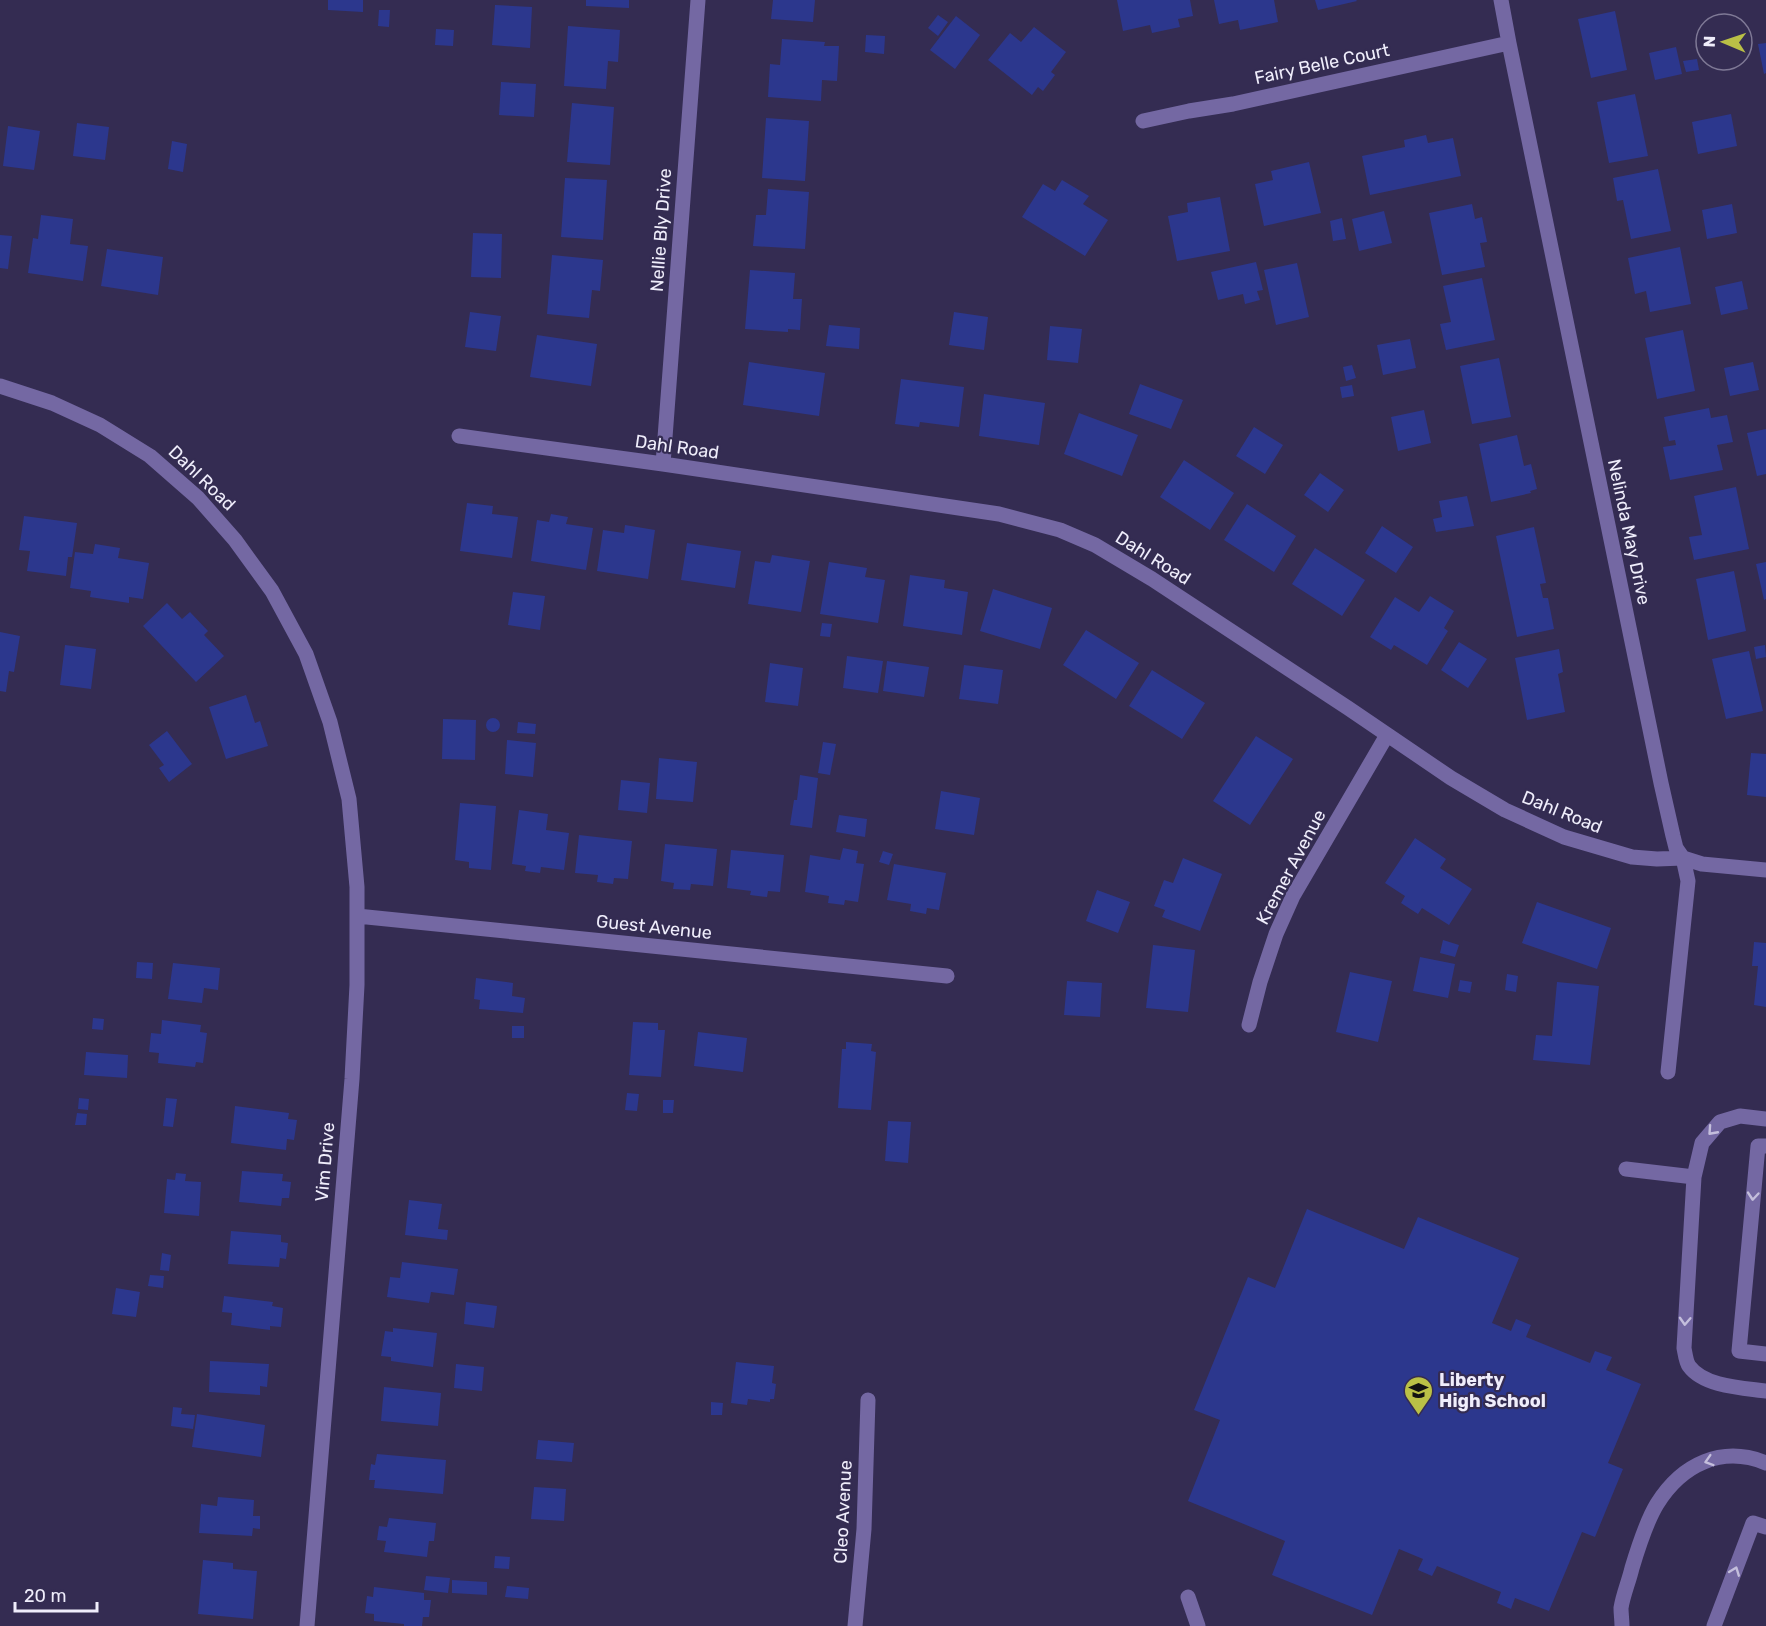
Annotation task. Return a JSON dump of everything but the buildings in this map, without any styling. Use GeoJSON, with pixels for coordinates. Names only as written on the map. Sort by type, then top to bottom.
{"type":"FeatureCollection","features":[{"type":"Feature","properties":{"kind":"street","name":"Nellie Bly Drive"},"geometry":{"type":"LineString","coordinates":[[663,464],[698,0]]}},
{"type":"Feature","properties":{"kind":"street","name":"Nelinda May Drive"},"geometry":{"type":"LineString","coordinates":[[1501,0],[1661,783],[1676,848],[1683,858],[1688,882],[1668,1072]]}},
{"type":"Feature","properties":{"kind":"street","name":"Fairy Belle Court"},"geometry":{"type":"LineString","coordinates":[[1143,121],[1233,104],[1509,43]]}},
{"type":"Feature","properties":{"kind":"street","name":"Dahl Road"},"geometry":{"type":"LineString","coordinates":[[0,386],[51,402],[100,425],[150,456],[198,498],[236,540],[272,591],[306,654],[323,705]]}},
{"type":"Feature","properties":{"kind":"street","name":"Dahl Road"},"geometry":{"type":"LineString","coordinates":[[459,436],[999,514],[1060,530],[1095,545],[1152,579],[1451,778],[1505,810],[1564,837],[1632,857],[1683,858],[1702,864],[1766,870]]}},
{"type":"Feature","properties":{"kind":"street","name":"Vim Drive"},"geometry":{"type":"LineString","coordinates":[[307,1626],[352,1079],[357,973],[357,887],[349,799],[330,722],[323,705]]}},
{"type":"Feature","properties":{"kind":"street","name":"Kremer Avenue"},"geometry":{"type":"LineString","coordinates":[[1249,1025],[1276,934],[1293,897],[1387,735]]}},
{"type":"Feature","properties":{"kind":"street","name":"Guest Avenue"},"geometry":{"type":"LineString","coordinates":[[357,916],[947,976]]}},
{"type":"Feature","properties":{"kind":"street"},"geometry":{"type":"LineString","coordinates":[[1766,1119],[1740,1116],[1720,1122],[1702,1143],[1694,1177],[1684,1348],[1689,1366],[1704,1378],[1723,1386],[1766,1391]]}},
{"type":"Feature","properties":{"kind":"street"},"geometry":{"type":"LineString","coordinates":[[1766,1146],[1758,1146],[1739,1351],[1766,1354]]}},
{"type":"Feature","properties":{"kind":"street"},"geometry":{"type":"LineString","coordinates":[[1626,1169],[1694,1177]]}},
{"type":"Feature","properties":{"kind":"street","name":"Cleo Avenue"},"geometry":{"type":"LineString","coordinates":[[855,1626],[864,1529],[868,1400]]}},
{"type":"Feature","properties":{"kind":"street"},"geometry":{"type":"LineString","coordinates":[[1622,1626],[1621,1607],[1638,1548],[1657,1504],[1680,1476],[1706,1460],[1726,1456],[1754,1458],[1766,1463]]}},
{"type":"Feature","properties":{"kind":"street"},"geometry":{"type":"LineString","coordinates":[[1714,1626],[1753,1523],[1766,1527]]}},
{"type":"Feature","properties":{"kind":"street"},"geometry":{"type":"LineString","coordinates":[[1188,1597],[1198,1626]]}},
{"type":"Feature","properties":{"kind":"place","name":"Liberty High School"},"geometry":{"type":"Point","coordinates":[1418,1416]}}]}
